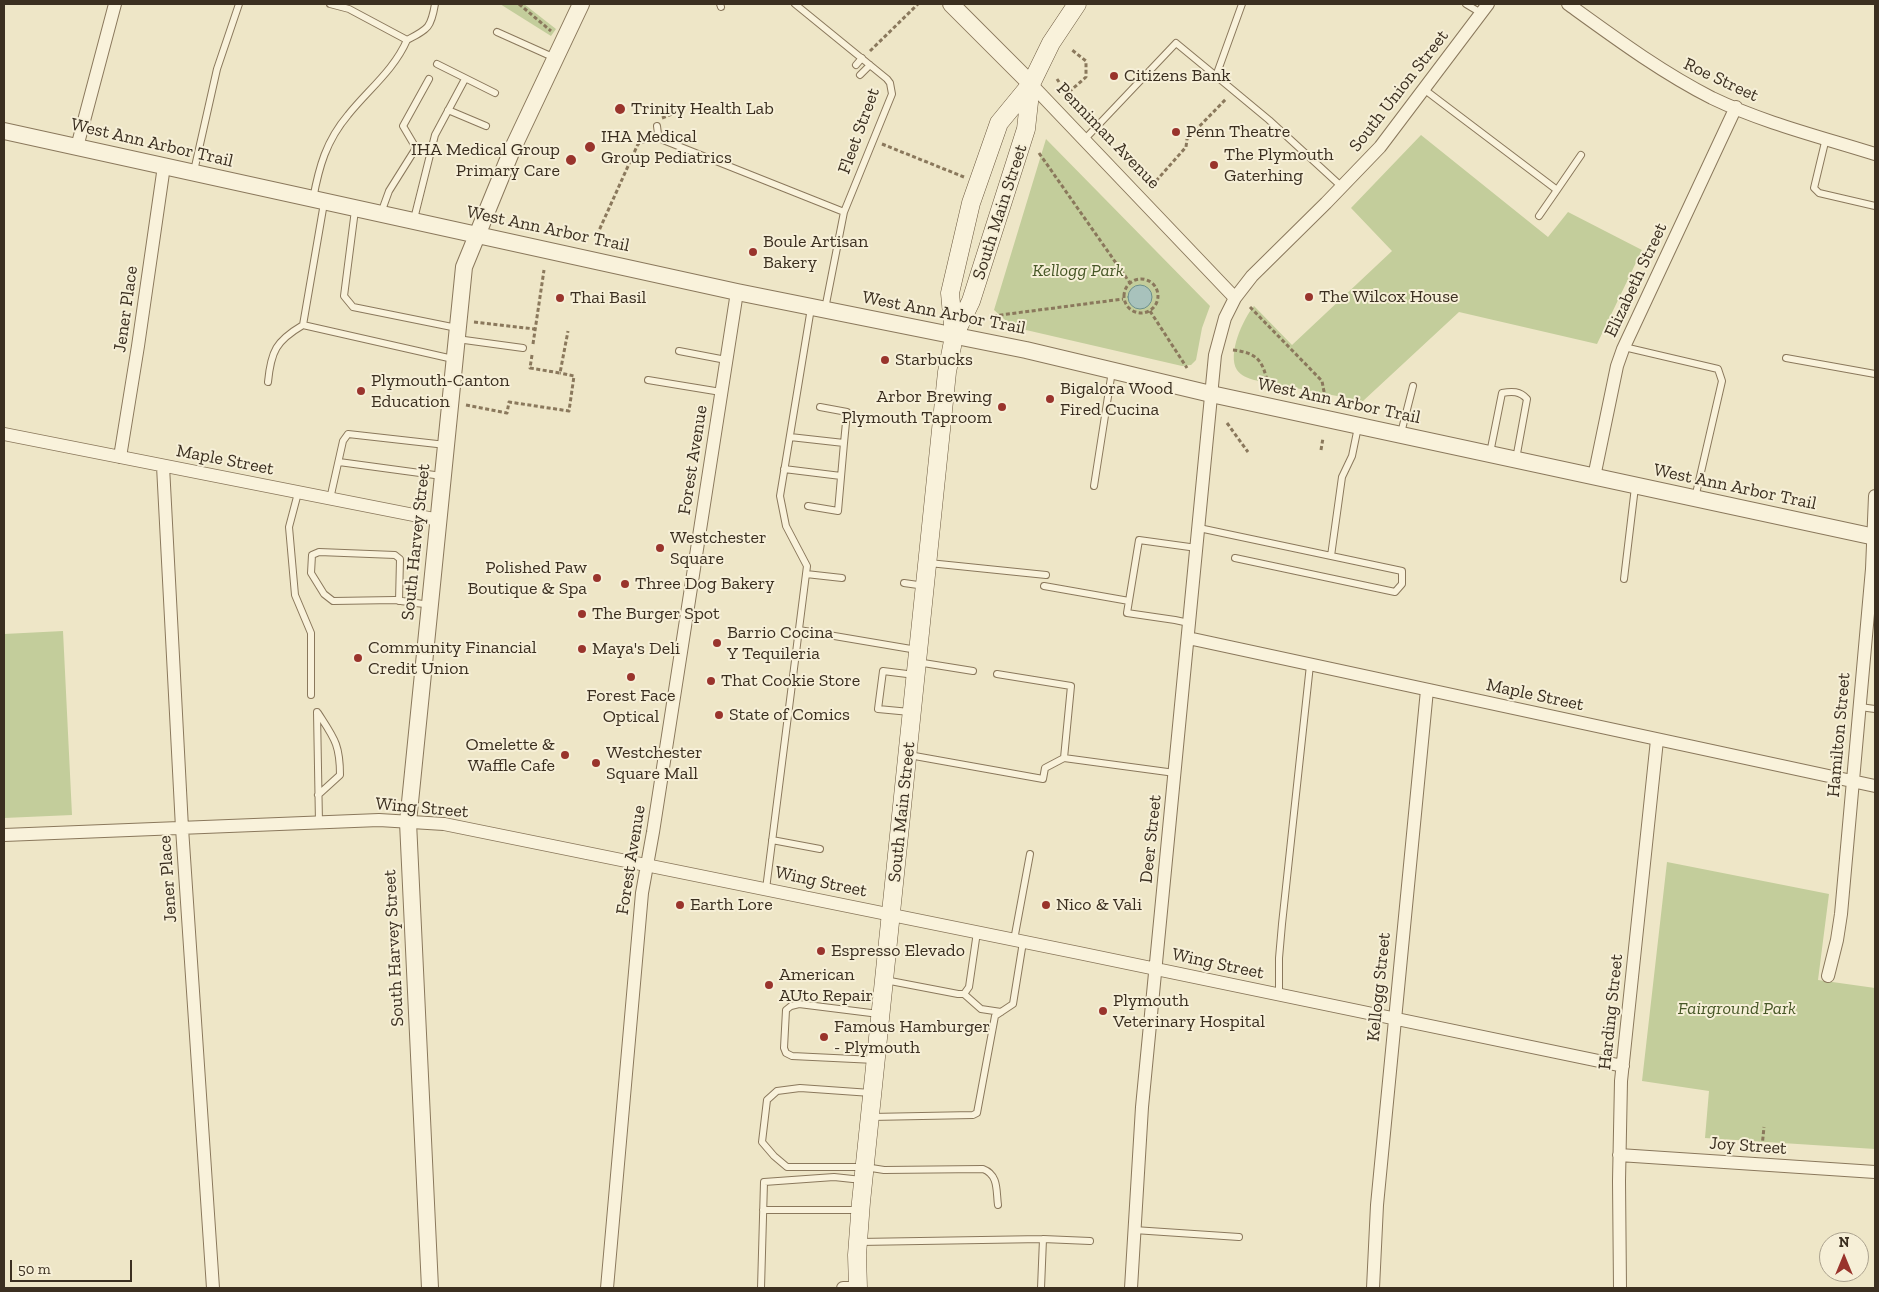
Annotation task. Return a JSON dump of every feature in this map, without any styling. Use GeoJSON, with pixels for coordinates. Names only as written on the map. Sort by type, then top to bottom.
{"type":"FeatureCollection","features":[{"type":"Feature","properties":{"kind":"main road","name":"South Main Street"},"geometry":{"type":"LineString","coordinates":[[954,336],[950,293],[970,203],[999,123],[1031,84],[1051,43],[1077,4]]}},
{"type":"Feature","properties":{"kind":"main road","name":"South Main Street"},"geometry":{"type":"LineString","coordinates":[[858,1288],[858,1242],[864,1173],[947,372],[954,336],[971,301],[1026,129],[1031,84]]}},
{"type":"Feature","properties":{"kind":"street"},"geometry":{"type":"LineString","coordinates":[[77,147],[115,4]]}},
{"type":"Feature","properties":{"kind":"street","name":"South Harvey Street"},"geometry":{"type":"LineString","coordinates":[[430,1288],[408,822],[464,267],[512,150],[581,4]]}},
{"type":"Feature","properties":{"kind":"street","name":"Penniman Avenue"},"geometry":{"type":"LineString","coordinates":[[951,4],[1031,84],[1235,298]]}},
{"type":"Feature","properties":{"kind":"street","name":"Roe Street"},"geometry":{"type":"LineString","coordinates":[[1568,4],[1673,77],[1714,99],[1761,118],[1875,154]]}},
{"type":"Feature","properties":{"kind":"street","name":"South Union Street"},"geometry":{"type":"LineString","coordinates":[[1212,394],[1215,355],[1219,336],[1235,298],[1252,276],[1380,147],[1485,9]]}},
{"type":"Feature","properties":{"kind":"street","name":"Elizabeth Street"},"geometry":{"type":"LineString","coordinates":[[1594,477],[1617,366],[1624,346],[1736,107]]}},
{"type":"Feature","properties":{"kind":"street","name":"West Ann Arbor Trail"},"geometry":{"type":"LineString","coordinates":[[4,131],[355,209],[477,233],[736,292],[1026,350],[1212,394],[1874,537]]}},
{"type":"Feature","properties":{"kind":"street","name":"Jener Place"},"geometry":{"type":"LineString","coordinates":[[120,457],[164,166]]}},
{"type":"Feature","properties":{"kind":"street","name":"Forest Avenue"},"geometry":{"type":"LineString","coordinates":[[607,1288],[642,893],[736,292]]}},
{"type":"Feature","properties":{"kind":"street","name":"Deer Street"},"geometry":{"type":"LineString","coordinates":[[1131,1288],[1142,1107],[1212,394]]}},
{"type":"Feature","properties":{"kind":"street","name":"Maple Street"},"geometry":{"type":"LineString","coordinates":[[4,434],[439,520]]}},
{"type":"Feature","properties":{"kind":"street","name":"Jener Place"},"geometry":{"type":"LineString","coordinates":[[163,466],[182,828],[213,1288]]}},
{"type":"Feature","properties":{"kind":"street","name":"Hamilton Street"},"geometry":{"type":"LineString","coordinates":[[1828,976],[1841,914],[1872,569],[1875,496]]}},
{"type":"Feature","properties":{"kind":"street","name":"Maple Street"},"geometry":{"type":"LineString","coordinates":[[1188,638],[1875,786]]}},
{"type":"Feature","properties":{"kind":"street","name":"Kellogg Street"},"geometry":{"type":"LineString","coordinates":[[1373,1288],[1376,1205],[1426,690]]}},
{"type":"Feature","properties":{"kind":"street","name":"Harding Street"},"geometry":{"type":"LineString","coordinates":[[1620,1288],[1619,1155],[1623,1066],[1657,740]]}},
{"type":"Feature","properties":{"kind":"street","name":"Wing Street"},"geometry":{"type":"LineString","coordinates":[[4,836],[379,820],[444,824],[891,914],[1623,1066]]}},
{"type":"Feature","properties":{"kind":"street","name":"Joy Street"},"geometry":{"type":"LineString","coordinates":[[1619,1155],[1875,1172]]}},
{"type":"Feature","properties":{"kind":"street"},"geometry":{"type":"LineString","coordinates":[[843,1288],[858,1288]]}},
{"type":"Feature","properties":{"kind":"lane"},"geometry":{"type":"LineString","coordinates":[[193,173],[217,69],[239,4]]}},
{"type":"Feature","properties":{"kind":"lane"},"geometry":{"type":"LineString","coordinates":[[330,4],[349,9],[407,40]]}},
{"type":"Feature","properties":{"kind":"lane"},"geometry":{"type":"LineString","coordinates":[[303,325],[319,201],[319,166],[333,136],[347,116],[400,56],[407,40],[427,30],[433,16],[435,4]]}},
{"type":"Feature","properties":{"kind":"lane","name":"Fleet Street"},"geometry":{"type":"LineString","coordinates":[[795,4],[887,79],[892,89],[844,212],[818,308],[784,469],[780,496],[781,503],[786,526],[807,566],[806,574]]}},
{"type":"Feature","properties":{"kind":"lane"},"geometry":{"type":"LineString","coordinates":[[1216,76],[1242,4]]}},
{"type":"Feature","properties":{"kind":"lane"},"geometry":{"type":"LineString","coordinates":[[1466,4],[1485,9]]}},
{"type":"Feature","properties":{"kind":"lane"},"geometry":{"type":"LineString","coordinates":[[497,32],[555,58]]}},
{"type":"Feature","properties":{"kind":"lane"},"geometry":{"type":"LineString","coordinates":[[1084,140],[1176,43],[1269,120],[1342,187]]}},
{"type":"Feature","properties":{"kind":"lane"},"geometry":{"type":"LineString","coordinates":[[856,65],[862,58]]}},
{"type":"Feature","properties":{"kind":"lane"},"geometry":{"type":"LineString","coordinates":[[437,64],[495,93]]}},
{"type":"Feature","properties":{"kind":"lane"},"geometry":{"type":"LineString","coordinates":[[860,75],[870,65]]}},
{"type":"Feature","properties":{"kind":"lane"},"geometry":{"type":"LineString","coordinates":[[381,214],[389,191],[416,148],[403,126],[429,79]]}},
{"type":"Feature","properties":{"kind":"lane"},"geometry":{"type":"LineString","coordinates":[[414,220],[435,135],[465,79]]}},
{"type":"Feature","properties":{"kind":"lane"},"geometry":{"type":"LineString","coordinates":[[1425,90],[1557,190]]}},
{"type":"Feature","properties":{"kind":"lane"},"geometry":{"type":"LineString","coordinates":[[448,110],[486,126]]}},
{"type":"Feature","properties":{"kind":"lane"},"geometry":{"type":"LineString","coordinates":[[657,126],[658,134],[663,140],[844,212]]}},
{"type":"Feature","properties":{"kind":"lane"},"geometry":{"type":"LineString","coordinates":[[1826,138],[1814,188],[1819,192],[1875,206]]}},
{"type":"Feature","properties":{"kind":"lane"},"geometry":{"type":"LineString","coordinates":[[1538,216],[1581,155]]}},
{"type":"Feature","properties":{"kind":"lane"},"geometry":{"type":"LineString","coordinates":[[355,209],[344,296],[353,307],[457,334],[523,348]]}},
{"type":"Feature","properties":{"kind":"lane"},"geometry":{"type":"LineString","coordinates":[[268,382],[270,365],[278,344],[286,335],[303,325],[454,359]]}},
{"type":"Feature","properties":{"kind":"lane"},"geometry":{"type":"LineString","coordinates":[[1624,346],[1718,369],[1722,381],[1695,498]]}},
{"type":"Feature","properties":{"kind":"lane"},"geometry":{"type":"LineString","coordinates":[[679,351],[726,360]]}},
{"type":"Feature","properties":{"kind":"lane"},"geometry":{"type":"LineString","coordinates":[[1786,358],[1875,374]]}},
{"type":"Feature","properties":{"kind":"lane"},"geometry":{"type":"LineString","coordinates":[[1094,486],[1112,370]]}},
{"type":"Feature","properties":{"kind":"lane"},"geometry":{"type":"LineString","coordinates":[[648,380],[721,392]]}},
{"type":"Feature","properties":{"kind":"lane"},"geometry":{"type":"LineString","coordinates":[[1401,435],[1413,386]]}},
{"type":"Feature","properties":{"kind":"lane"},"geometry":{"type":"LineString","coordinates":[[1490,454],[1502,393],[1512,391],[1524,394],[1527,399],[1516,460]]}},
{"type":"Feature","properties":{"kind":"lane"},"geometry":{"type":"LineString","coordinates":[[808,506],[838,511],[847,412],[820,407]]}},
{"type":"Feature","properties":{"kind":"lane"},"geometry":{"type":"LineString","coordinates":[[1331,556],[1342,477],[1352,456],[1359,425]]}},
{"type":"Feature","properties":{"kind":"lane"},"geometry":{"type":"LineString","coordinates":[[330,499],[344,442],[348,434],[446,445]]}},
{"type":"Feature","properties":{"kind":"lane"},"geometry":{"type":"LineString","coordinates":[[790,437],[844,443]]}},
{"type":"Feature","properties":{"kind":"lane"},"geometry":{"type":"LineString","coordinates":[[339,462],[443,476]]}},
{"type":"Feature","properties":{"kind":"lane"},"geometry":{"type":"LineString","coordinates":[[784,469],[841,476]]}},
{"type":"Feature","properties":{"kind":"lane"},"geometry":{"type":"LineString","coordinates":[[1624,579],[1635,486]]}},
{"type":"Feature","properties":{"kind":"lane"},"geometry":{"type":"LineString","coordinates":[[298,493],[289,527],[296,596],[311,633],[311,694]]}},
{"type":"Feature","properties":{"kind":"lane"},"geometry":{"type":"LineString","coordinates":[[1198,528],[1402,571],[1402,584],[1395,592],[1235,558]]}},
{"type":"Feature","properties":{"kind":"lane"},"geometry":{"type":"LineString","coordinates":[[1190,624],[1127,613],[1139,540],[1197,548]]}},
{"type":"Feature","properties":{"kind":"lane"},"geometry":{"type":"LineString","coordinates":[[398,601],[400,559],[395,555],[319,552],[312,555],[311,573],[324,594],[333,601],[398,601],[430,605]]}},
{"type":"Feature","properties":{"kind":"lane"},"geometry":{"type":"LineString","coordinates":[[927,563],[1046,575]]}},
{"type":"Feature","properties":{"kind":"lane"},"geometry":{"type":"LineString","coordinates":[[766,889],[806,574],[842,578]]}},
{"type":"Feature","properties":{"kind":"lane"},"geometry":{"type":"LineString","coordinates":[[904,584],[925,586]]}},
{"type":"Feature","properties":{"kind":"lane"},"geometry":{"type":"LineString","coordinates":[[1044,586],[1129,601]]}},
{"type":"Feature","properties":{"kind":"lane"},"geometry":{"type":"LineString","coordinates":[[799,630],[917,662],[973,671]]}},
{"type":"Feature","properties":{"kind":"lane"},"geometry":{"type":"LineString","coordinates":[[912,712],[878,709],[883,671],[917,662]]}},
{"type":"Feature","properties":{"kind":"lane"},"geometry":{"type":"LineString","coordinates":[[1279,995],[1282,924],[1310,665]]}},
{"type":"Feature","properties":{"kind":"lane"},"geometry":{"type":"LineString","coordinates":[[997,674],[1071,686],[1064,758]]}},
{"type":"Feature","properties":{"kind":"lane"},"geometry":{"type":"LineString","coordinates":[[1860,707],[1875,709]]}},
{"type":"Feature","properties":{"kind":"lane"},"geometry":{"type":"LineString","coordinates":[[318,795],[340,775],[340,761],[335,739],[317,712],[318,795],[319,823]]}},
{"type":"Feature","properties":{"kind":"lane"},"geometry":{"type":"LineString","coordinates":[[907,755],[1043,779],[1045,768],[1064,758],[1175,773]]}},
{"type":"Feature","properties":{"kind":"lane"},"geometry":{"type":"LineString","coordinates":[[772,840],[820,849]]}},
{"type":"Feature","properties":{"kind":"lane"},"geometry":{"type":"LineString","coordinates":[[870,1117],[973,1115],[977,1113],[995,1016],[1013,1004],[1030,854]]}},
{"type":"Feature","properties":{"kind":"lane"},"geometry":{"type":"LineString","coordinates":[[964,994],[968,987],[977,932]]}},
{"type":"Feature","properties":{"kind":"lane"},"geometry":{"type":"LineString","coordinates":[[884,980],[964,994],[981,1009],[1001,1012]]}},
{"type":"Feature","properties":{"kind":"lane"},"geometry":{"type":"LineString","coordinates":[[876,1060],[792,1056],[786,1053],[784,1048],[786,1010],[791,1006],[799,1004],[881,1014]]}},
{"type":"Feature","properties":{"kind":"lane"},"geometry":{"type":"LineString","coordinates":[[864,1173],[787,1167],[762,1142],[767,1100],[778,1091],[800,1088],[872,1093]]}},
{"type":"Feature","properties":{"kind":"lane"},"geometry":{"type":"LineString","coordinates":[[761,1288],[764,1182],[834,1177],[884,1170],[983,1169],[990,1172],[995,1178],[998,1206]]}},
{"type":"Feature","properties":{"kind":"lane"},"geometry":{"type":"LineString","coordinates":[[763,1210],[861,1210]]}},
{"type":"Feature","properties":{"kind":"lane"},"geometry":{"type":"LineString","coordinates":[[1134,1230],[1239,1236]]}},
{"type":"Feature","properties":{"kind":"lane"},"geometry":{"type":"LineString","coordinates":[[1041,1288],[1043,1239]]}},
{"type":"Feature","properties":{"kind":"lane"},"geometry":{"type":"LineString","coordinates":[[858,1242],[1043,1239],[1090,1241]]}},
{"type":"Feature","properties":{"kind":"path"},"geometry":{"type":"LineString","coordinates":[[518,4],[549,30],[564,39]]}},
{"type":"Feature","properties":{"kind":"path"},"geometry":{"type":"LineString","coordinates":[[862,58],[918,4]]}},
{"type":"Feature","properties":{"kind":"path"},"geometry":{"type":"LineString","coordinates":[[1069,92],[1086,77],[1086,61],[1072,50]]}},
{"type":"Feature","properties":{"kind":"path"},"geometry":{"type":"LineString","coordinates":[[1156,180],[1186,146],[1187,139],[1234,91]]}},
{"type":"Feature","properties":{"kind":"path"},"geometry":{"type":"LineString","coordinates":[[662,118],[680,111]]}},
{"type":"Feature","properties":{"kind":"path"},"geometry":{"type":"LineString","coordinates":[[873,140],[968,178]]}},
{"type":"Feature","properties":{"kind":"path"},"geometry":{"type":"LineString","coordinates":[[597,235],[638,144]]}},
{"type":"Feature","properties":{"kind":"path"},"geometry":{"type":"LineString","coordinates":[[1038,153],[1130,283]]}},
{"type":"Feature","properties":{"kind":"path"},"geometry":{"type":"LineString","coordinates":[[466,405],[507,413],[509,402],[569,411],[574,376],[530,368],[544,270]]}},
{"type":"Feature","properties":{"kind":"path"},"geometry":{"type":"LineString","coordinates":[[1142,279],[1153,285],[1157,290],[1158,298],[1155,306],[1150,311],[1142,314],[1133,312],[1126,306],[1124,299],[1125,290],[1130,283],[1142,279]]}},
{"type":"Feature","properties":{"kind":"path"},"geometry":{"type":"LineString","coordinates":[[993,316],[1124,299]]}},
{"type":"Feature","properties":{"kind":"path"},"geometry":{"type":"LineString","coordinates":[[1250,307],[1322,381],[1325,397]]}},
{"type":"Feature","properties":{"kind":"path"},"geometry":{"type":"LineString","coordinates":[[1150,311],[1187,368]]}},
{"type":"Feature","properties":{"kind":"path"},"geometry":{"type":"LineString","coordinates":[[474,322],[535,329]]}},
{"type":"Feature","properties":{"kind":"path"},"geometry":{"type":"LineString","coordinates":[[560,373],[568,331]]}},
{"type":"Feature","properties":{"kind":"path"},"geometry":{"type":"LineString","coordinates":[[1233,350],[1246,352],[1260,360],[1265,370],[1268,385]]}},
{"type":"Feature","properties":{"kind":"path"},"geometry":{"type":"LineString","coordinates":[[1227,423],[1248,452]]}},
{"type":"Feature","properties":{"kind":"path"},"geometry":{"type":"LineString","coordinates":[[1321,450],[1324,438]]}},
{"type":"Feature","properties":{"kind":"path"},"geometry":{"type":"LineString","coordinates":[[1762,1147],[1764,1127]]}},
{"type":"Feature","properties":{"kind":"green space"},"geometry":{"type":"Polygon","coordinates":[[[500,4],[524,4],[556,29],[551,36],[500,4]]]}},
{"type":"Feature","properties":{"kind":"green space"},"geometry":{"type":"Polygon","coordinates":[[[1421,135],[1548,237],[1568,212],[1642,250],[1597,344],[1459,312],[1363,401],[1254,380],[1240,374],[1234,363],[1235,346],[1245,319],[1254,306],[1292,345],[1392,251],[1351,208],[1421,135]]]}},
{"type":"Feature","properties":{"kind":"green space","name":"Kellogg Park"},"geometry":{"type":"Polygon","coordinates":[[[1046,139],[1210,306],[1202,328],[1196,360],[1191,365],[1182,366],[1013,327],[994,310],[1046,139]]]}},
{"type":"Feature","properties":{"kind":"green space"},"geometry":{"type":"Polygon","coordinates":[[[63,631],[72,815],[4,818],[4,634],[63,631]]]}},
{"type":"Feature","properties":{"kind":"green space","name":"Fairground Park"},"geometry":{"type":"Polygon","coordinates":[[[1667,862],[1829,894],[1818,980],[1875,988],[1875,1149],[1705,1138],[1709,1091],[1642,1081],[1667,862]]]}},
{"type":"Feature","properties":{"kind":"water"},"geometry":{"type":"Polygon","coordinates":[[[1140,285],[1149,288],[1152,297],[1149,306],[1140,309],[1131,306],[1128,297],[1131,288],[1140,285]]]}},
{"type":"Feature","properties":{"kind":"place","name":"Citizens Bank"},"geometry":{"type":"Point","coordinates":[1114,76]}},
{"type":"Feature","properties":{"kind":"place","name":"Trinity Health Lab"},"geometry":{"type":"Point","coordinates":[620,109]}},
{"type":"Feature","properties":{"kind":"place","name":"Penn Theatre"},"geometry":{"type":"Point","coordinates":[1176,132]}},
{"type":"Feature","properties":{"kind":"place","name":"IHA Medical Group Pediatrics"},"geometry":{"type":"Point","coordinates":[590,147]}},
{"type":"Feature","properties":{"kind":"place","name":"IHA Medical Group Primary Care"},"geometry":{"type":"Point","coordinates":[571,160]}},
{"type":"Feature","properties":{"kind":"place","name":"The Plymouth Gaterhing"},"geometry":{"type":"Point","coordinates":[1214,165]}},
{"type":"Feature","properties":{"kind":"place","name":"Boule Artisan Bakery"},"geometry":{"type":"Point","coordinates":[753,252]}},
{"type":"Feature","properties":{"kind":"place","name":"The Wilcox House"},"geometry":{"type":"Point","coordinates":[1309,297]}},
{"type":"Feature","properties":{"kind":"place","name":"Thai Basil"},"geometry":{"type":"Point","coordinates":[560,298]}},
{"type":"Feature","properties":{"kind":"place","name":"Starbucks"},"geometry":{"type":"Point","coordinates":[885,360]}},
{"type":"Feature","properties":{"kind":"place","name":"Plymouth-Canton Education"},"geometry":{"type":"Point","coordinates":[361,391]}},
{"type":"Feature","properties":{"kind":"place","name":"Bigalora Wood Fired Cucina"},"geometry":{"type":"Point","coordinates":[1050,399]}},
{"type":"Feature","properties":{"kind":"place","name":"Arbor Brewing Plymouth Taproom"},"geometry":{"type":"Point","coordinates":[1002,407]}},
{"type":"Feature","properties":{"kind":"place","name":"Westchester Square"},"geometry":{"type":"Point","coordinates":[660,548]}},
{"type":"Feature","properties":{"kind":"place","name":"Polished Paw Boutique & Spa"},"geometry":{"type":"Point","coordinates":[597,578]}},
{"type":"Feature","properties":{"kind":"place","name":"Three Dog Bakery"},"geometry":{"type":"Point","coordinates":[625,584]}},
{"type":"Feature","properties":{"kind":"place","name":"The Burger Spot"},"geometry":{"type":"Point","coordinates":[582,614]}},
{"type":"Feature","properties":{"kind":"place","name":"Barrio Cocina Y Tequileria"},"geometry":{"type":"Point","coordinates":[717,643]}},
{"type":"Feature","properties":{"kind":"place","name":"Maya's Deli"},"geometry":{"type":"Point","coordinates":[582,649]}},
{"type":"Feature","properties":{"kind":"place","name":"Community Financial Credit Union"},"geometry":{"type":"Point","coordinates":[358,658]}},
{"type":"Feature","properties":{"kind":"place","name":"Forest Face Optical"},"geometry":{"type":"Point","coordinates":[631,677]}},
{"type":"Feature","properties":{"kind":"place","name":"That Cookie Store"},"geometry":{"type":"Point","coordinates":[711,681]}},
{"type":"Feature","properties":{"kind":"place","name":"State of Comics"},"geometry":{"type":"Point","coordinates":[719,715]}},
{"type":"Feature","properties":{"kind":"place","name":"Omelette & Waffle Cafe"},"geometry":{"type":"Point","coordinates":[565,755]}},
{"type":"Feature","properties":{"kind":"place","name":"Westchester Square Mall"},"geometry":{"type":"Point","coordinates":[596,763]}},
{"type":"Feature","properties":{"kind":"place","name":"Earth Lore"},"geometry":{"type":"Point","coordinates":[680,905]}},
{"type":"Feature","properties":{"kind":"place","name":"Nico & Vali"},"geometry":{"type":"Point","coordinates":[1046,905]}},
{"type":"Feature","properties":{"kind":"place","name":"Espresso Elevado"},"geometry":{"type":"Point","coordinates":[821,951]}},
{"type":"Feature","properties":{"kind":"place","name":"American AUto Repair"},"geometry":{"type":"Point","coordinates":[769,985]}},
{"type":"Feature","properties":{"kind":"place","name":"Plymouth Veterinary Hospital"},"geometry":{"type":"Point","coordinates":[1103,1011]}},
{"type":"Feature","properties":{"kind":"place","name":"Famous Hamburger - Plymouth"},"geometry":{"type":"Point","coordinates":[824,1037]}}]}
